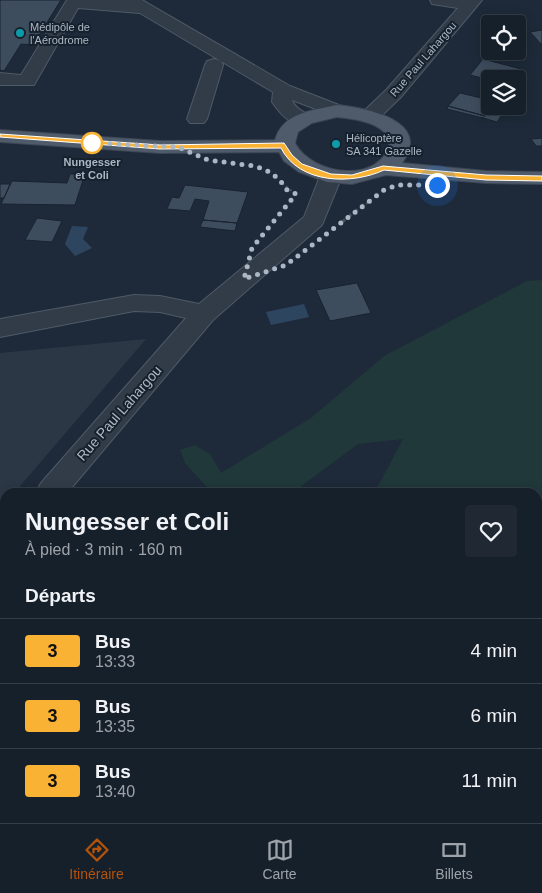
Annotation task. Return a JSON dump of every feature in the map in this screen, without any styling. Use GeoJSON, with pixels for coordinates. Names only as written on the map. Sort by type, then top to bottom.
{"type":"FeatureCollection","features":[{"type":"Feature","properties":{"kind":"main road"},"geometry":{"type":"LineString","coordinates":[[337,111],[370,116],[393,129],[399,138],[400,148],[397,157],[383,168],[371,173],[352,177],[331,176],[314,172],[289,157],[284,146],[285,136],[291,127],[302,119],[319,113],[337,111]]}},
{"type":"Feature","properties":{"kind":"main road"},"geometry":{"type":"LineString","coordinates":[[0,136],[160,147],[284,146]]}},
{"type":"Feature","properties":{"kind":"main road"},"geometry":{"type":"LineString","coordinates":[[400,148],[468,167],[541,178]]}},
{"type":"Feature","properties":{"kind":"main road"},"geometry":{"type":"LineString","coordinates":[[383,168],[486,177],[541,178]]}},
{"type":"Feature","properties":{"kind":"street"},"geometry":{"type":"LineString","coordinates":[[438,0],[472,2]]}},
{"type":"Feature","properties":{"kind":"street","name":"Rue Paul Lahargou"},"geometry":{"type":"LineString","coordinates":[[370,116],[394,93],[472,2]]}},
{"type":"Feature","properties":{"kind":"street"},"geometry":{"type":"LineString","coordinates":[[0,79],[27,81],[73,3],[137,4],[284,90],[337,111]]}},
{"type":"Feature","properties":{"kind":"street"},"geometry":{"type":"LineString","coordinates":[[197,119],[214,65]]}},
{"type":"Feature","properties":{"kind":"street"},"geometry":{"type":"LineString","coordinates":[[284,90],[282,102],[289,112],[302,119]]}},
{"type":"Feature","properties":{"kind":"street","name":"Rue Paul Lahargou"},"geometry":{"type":"LineString","coordinates":[[54,488],[196,324],[314,220],[331,176]]}},
{"type":"Feature","properties":{"kind":"street"},"geometry":{"type":"LineString","coordinates":[[0,328],[134,303],[160,304],[196,324]]}},
{"type":"Feature","properties":{"kind":"path"},"geometry":{"type":"LineString","coordinates":[[279,179],[287,190],[296,194],[291,201]]}},
{"type":"Feature","properties":{"kind":"path"},"geometry":{"type":"LineString","coordinates":[[339,224],[377,196]]}},
{"type":"Feature","properties":{"kind":"shaded area"},"geometry":{"type":"Polygon","coordinates":[[[146,339],[18,488],[0,488],[0,353],[146,339]]]}},
{"type":"Feature","properties":{"kind":"green space"},"geometry":{"type":"Polygon","coordinates":[[[542,280],[542,488],[377,488],[403,439],[358,444],[299,488],[207,488],[185,463],[180,450],[195,445],[210,454],[221,473],[311,418],[384,356],[527,281],[542,280]]]}},
{"type":"Feature","properties":{"kind":"water"},"geometry":{"type":"Polygon","coordinates":[[[72,226],[88,227],[83,239],[92,248],[75,256],[65,244],[72,226]]]}},
{"type":"Feature","properties":{"kind":"water"},"geometry":{"type":"Polygon","coordinates":[[[304,304],[309,317],[271,325],[266,312],[304,304]]]}},
{"type":"Feature","properties":{"kind":"building","name":"Médipôle de l'Aérodrome"},"geometry":{"type":"Polygon","coordinates":[[[0,0],[61,0],[33,45],[21,44],[4,71],[0,70],[0,0]]]}},
{"type":"Feature","properties":{"kind":"building"},"geometry":{"type":"Polygon","coordinates":[[[542,30],[542,45],[530,32],[542,30]]]}},
{"type":"Feature","properties":{"kind":"building"},"geometry":{"type":"Polygon","coordinates":[[[482,60],[521,69],[481,70],[481,78],[470,75],[482,60]]]}},
{"type":"Feature","properties":{"kind":"building"},"geometry":{"type":"Polygon","coordinates":[[[460,93],[481,98],[481,115],[448,106],[460,93]]]}},
{"type":"Feature","properties":{"kind":"building"},"geometry":{"type":"Polygon","coordinates":[[[448,106],[485,116],[483,118],[447,109],[448,106]]]}},
{"type":"Feature","properties":{"kind":"building"},"geometry":{"type":"Polygon","coordinates":[[[481,115],[502,115],[497,122],[483,118],[485,116],[481,115]]]}},
{"type":"Feature","properties":{"kind":"building"},"geometry":{"type":"Polygon","coordinates":[[[542,138],[542,146],[536,146],[531,139],[542,138]]]}},
{"type":"Feature","properties":{"kind":"building"},"geometry":{"type":"Polygon","coordinates":[[[70,174],[85,174],[75,205],[1,204],[12,181],[67,183],[70,174]]]}},
{"type":"Feature","properties":{"kind":"building"},"geometry":{"type":"Polygon","coordinates":[[[0,184],[10,184],[4,198],[0,198],[0,184]]]}},
{"type":"Feature","properties":{"kind":"building"},"geometry":{"type":"Polygon","coordinates":[[[185,185],[248,192],[237,223],[203,220],[209,201],[195,199],[190,211],[167,209],[172,197],[179,198],[185,185]]]}},
{"type":"Feature","properties":{"kind":"building"},"geometry":{"type":"Polygon","coordinates":[[[37,218],[62,221],[52,242],[25,240],[37,218]]]}},
{"type":"Feature","properties":{"kind":"building"},"geometry":{"type":"Polygon","coordinates":[[[203,220],[237,223],[235,231],[200,227],[203,220]]]}},
{"type":"Feature","properties":{"kind":"building"},"geometry":{"type":"Polygon","coordinates":[[[357,283],[371,313],[330,321],[316,290],[357,283]]]}},
{"type":"Feature","properties":{"kind":"bus line","name":"3"},"geometry":{"type":"LineString","coordinates":[[0,136],[160,147],[284,146],[289,157],[300,165],[314,172],[331,176],[352,177],[383,168],[486,177],[542,178]]}},
{"type":"Feature","properties":{"kind":"place","name":"Médipôle de l'Aérodrome"},"geometry":{"type":"Point","coordinates":[20,33]}},
{"type":"Feature","properties":{"kind":"place","name":"Nungesser et Coli"},"geometry":{"type":"Point","coordinates":[92,143]}},
{"type":"Feature","properties":{"kind":"place","name":"Hélicoptère SA 341 Gazelle"},"geometry":{"type":"Point","coordinates":[336,144]}},
{"type":"Feature","properties":{"kind":"route"},"geometry":{"type":"LineString","coordinates":[[92,143],[178,147],[208,160],[254,166],[266,170],[279,179],[287,190],[296,194],[277,220],[252,248],[244,279],[286,265],[384,190],[398,185],[437,185]]}}]}
